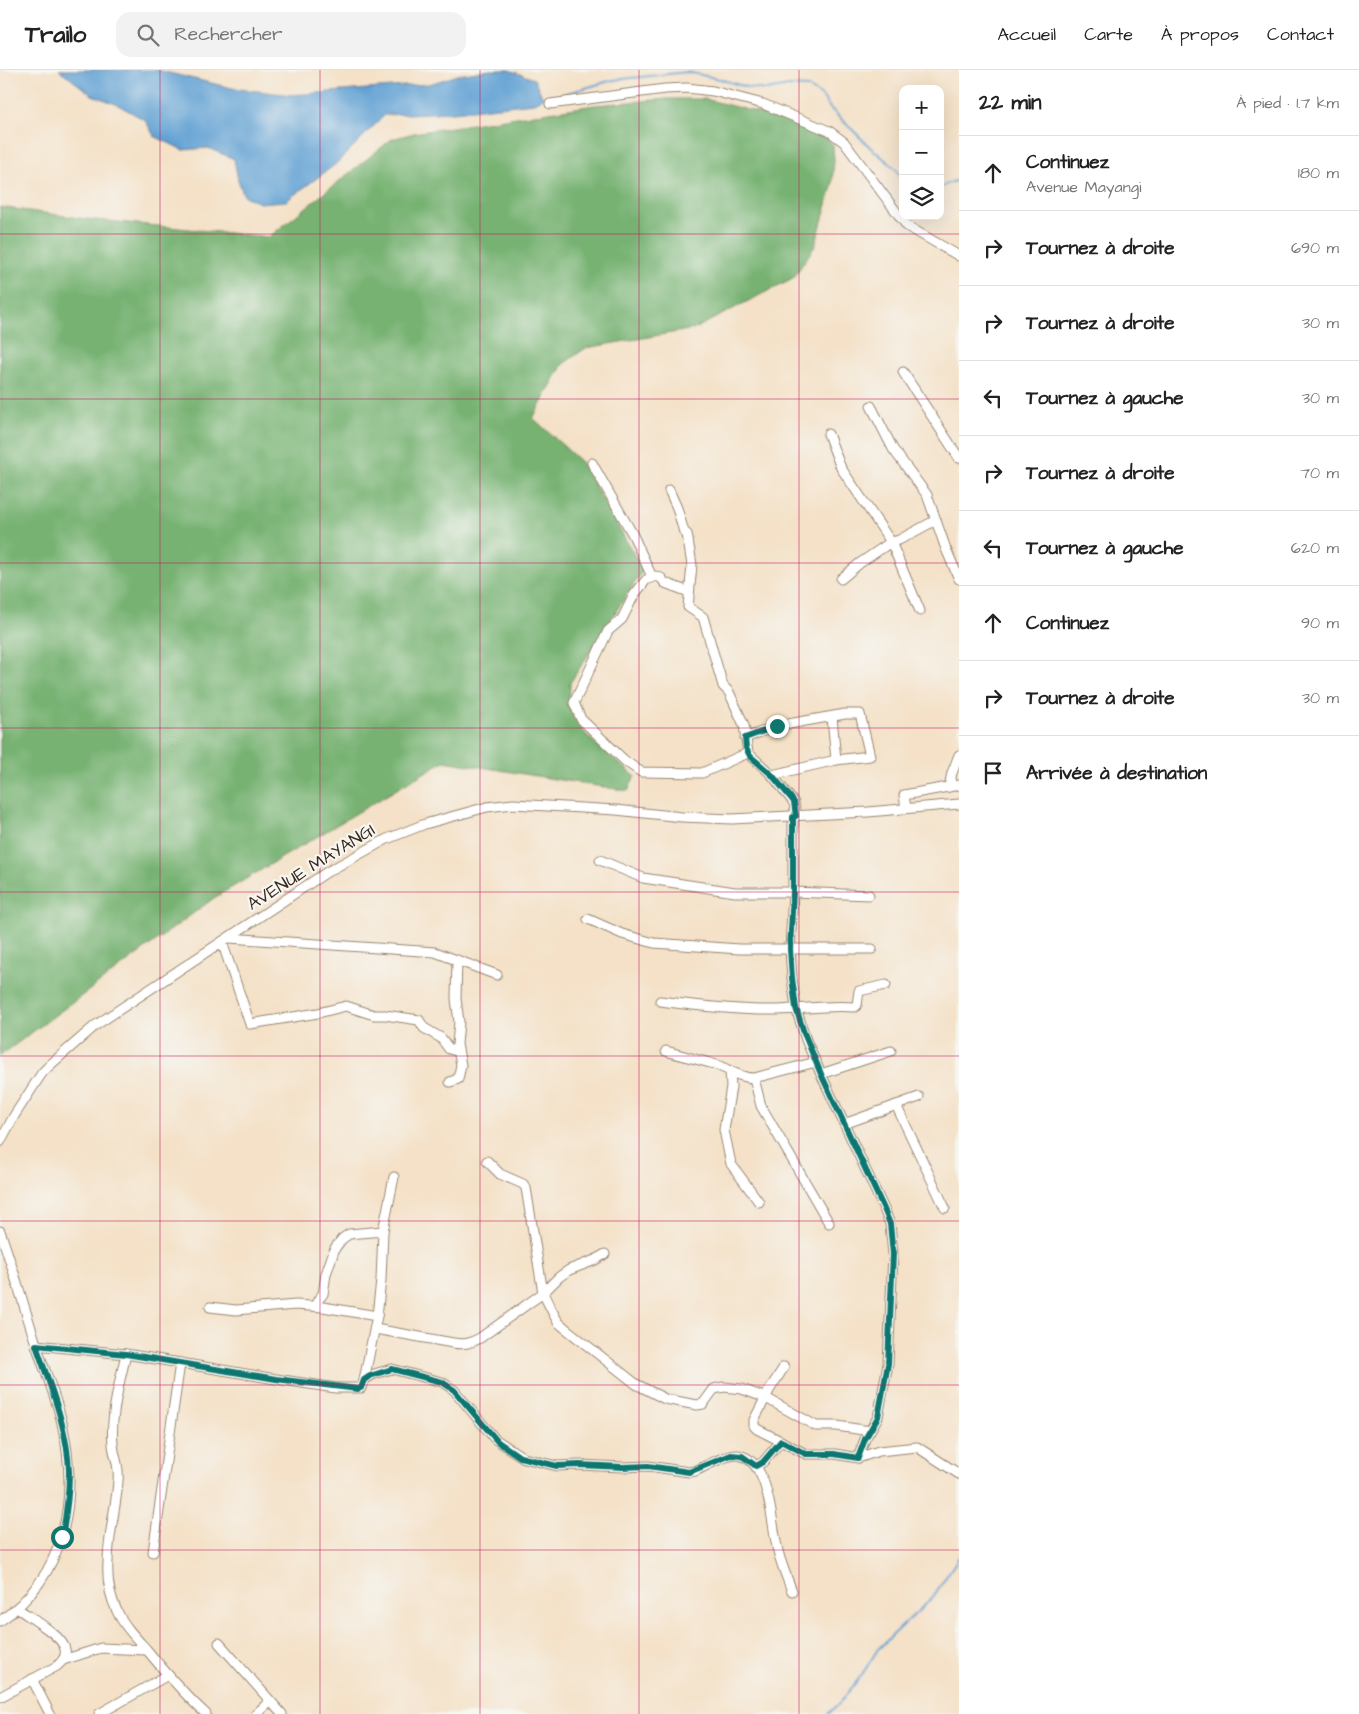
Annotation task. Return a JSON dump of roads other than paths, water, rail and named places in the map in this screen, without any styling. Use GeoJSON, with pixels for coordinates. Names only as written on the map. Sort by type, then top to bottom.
{"type":"FeatureCollection","features":[{"type":"Feature","properties":{"kind":"street"},"geometry":{"type":"LineString","coordinates":[[550,104],[665,89],[687,88],[713,91],[763,104],[821,127],[837,136],[863,166],[907,226],[959,256]]}},
{"type":"Feature","properties":{"kind":"street"},"geometry":{"type":"LineString","coordinates":[[903,372],[959,458]]}},
{"type":"Feature","properties":{"kind":"street"},"geometry":{"type":"LineString","coordinates":[[871,406],[893,449],[927,495],[959,580]]}},
{"type":"Feature","properties":{"kind":"street"},"geometry":{"type":"LineString","coordinates":[[828,434],[841,468],[891,542],[920,611]]}},
{"type":"Feature","properties":{"kind":"street"},"geometry":{"type":"LineString","coordinates":[[592,464],[633,535],[652,577]]}},
{"type":"Feature","properties":{"kind":"street"},"geometry":{"type":"LineString","coordinates":[[669,490],[678,508],[684,532],[687,534],[692,565],[688,607],[703,616],[723,686],[733,699],[745,728],[748,753],[772,775],[794,802],[790,949],[796,1008],[821,1074],[890,1224],[893,1254],[888,1364],[878,1417],[865,1439],[858,1458]]}},
{"type":"Feature","properties":{"kind":"street"},"geometry":{"type":"LineString","coordinates":[[841,579],[856,566],[891,542],[899,540],[936,520]]}},
{"type":"Feature","properties":{"kind":"street"},"geometry":{"type":"LineString","coordinates":[[689,592],[664,583],[661,578],[656,576],[646,580],[634,595],[622,619],[608,632],[574,703],[581,719],[625,760],[641,772],[702,774],[748,753]]}},
{"type":"Feature","properties":{"kind":"street"},"geometry":{"type":"LineString","coordinates":[[745,738],[777,726],[860,714],[870,756],[836,760],[772,775]]}},
{"type":"Feature","properties":{"kind":"street"},"geometry":{"type":"LineString","coordinates":[[832,717],[836,760]]}},
{"type":"Feature","properties":{"kind":"street"},"geometry":{"type":"LineString","coordinates":[[949,787],[959,755]]}},
{"type":"Feature","properties":{"kind":"street"},"geometry":{"type":"LineString","coordinates":[[906,808],[904,796],[959,785]]}},
{"type":"Feature","properties":{"kind":"street","name":"AVENUE MAYANGI"},"geometry":{"type":"LineString","coordinates":[[0,1142],[29,1092],[50,1064],[96,1024],[327,872],[387,839],[424,824],[487,807],[513,804],[616,810],[700,819],[732,820],[959,804]]}},
{"type":"Feature","properties":{"kind":"street"},"geometry":{"type":"LineString","coordinates":[[600,860],[637,876],[735,892],[869,895]]}},
{"type":"Feature","properties":{"kind":"street"},"geometry":{"type":"LineString","coordinates":[[588,919],[622,934],[650,943],[739,949],[872,949]]}},
{"type":"Feature","properties":{"kind":"street"},"geometry":{"type":"LineString","coordinates":[[457,1051],[450,1050],[441,1038],[424,1028],[419,1020],[374,1015],[348,1006],[250,1024],[226,940],[435,952],[497,975]]}},
{"type":"Feature","properties":{"kind":"street"},"geometry":{"type":"LineString","coordinates":[[450,1082],[459,1078],[461,1065],[457,1051],[459,1022],[456,999],[457,960]]}},
{"type":"Feature","properties":{"kind":"street"},"geometry":{"type":"LineString","coordinates":[[660,1001],[704,1007],[778,1010],[830,1006],[856,1007],[859,991],[886,985]]}},
{"type":"Feature","properties":{"kind":"street"},"geometry":{"type":"LineString","coordinates":[[666,1051],[717,1065],[741,1076],[754,1078],[816,1062]]}},
{"type":"Feature","properties":{"kind":"street"},"geometry":{"type":"LineString","coordinates":[[821,1074],[891,1051]]}},
{"type":"Feature","properties":{"kind":"street"},"geometry":{"type":"LineString","coordinates":[[730,1071],[731,1087],[724,1130],[731,1164],[759,1202]]}},
{"type":"Feature","properties":{"kind":"street"},"geometry":{"type":"LineString","coordinates":[[754,1078],[761,1106],[829,1223]]}},
{"type":"Feature","properties":{"kind":"street"},"geometry":{"type":"LineString","coordinates":[[844,1124],[920,1097]]}},
{"type":"Feature","properties":{"kind":"street"},"geometry":{"type":"LineString","coordinates":[[896,1105],[945,1208]]}},
{"type":"Feature","properties":{"kind":"street"},"geometry":{"type":"LineString","coordinates":[[487,1160],[500,1174],[523,1184],[526,1188],[543,1293],[558,1322],[618,1371],[655,1395],[665,1399],[697,1405],[703,1404],[714,1390],[731,1387],[766,1398],[816,1426],[837,1426],[870,1431]]}},
{"type":"Feature","properties":{"kind":"street"},"geometry":{"type":"LineString","coordinates":[[36,1345],[126,1354],[336,1388],[361,1388],[375,1329],[382,1263],[383,1232],[394,1177]]}},
{"type":"Feature","properties":{"kind":"street"},"geometry":{"type":"LineString","coordinates":[[0,1231],[62,1423],[69,1470],[68,1502],[62,1537],[54,1560],[40,1584],[17,1608],[0,1621]]}},
{"type":"Feature","properties":{"kind":"street"},"geometry":{"type":"LineString","coordinates":[[315,1306],[323,1294],[326,1274],[335,1248],[342,1239],[349,1234],[383,1232]]}},
{"type":"Feature","properties":{"kind":"street"},"geometry":{"type":"LineString","coordinates":[[375,1329],[463,1344],[480,1338],[543,1293],[569,1270],[605,1254]]}},
{"type":"Feature","properties":{"kind":"street"},"geometry":{"type":"LineString","coordinates":[[210,1307],[236,1310],[296,1305],[315,1306],[377,1316]]}},
{"type":"Feature","properties":{"kind":"street"},"geometry":{"type":"LineString","coordinates":[[126,1354],[114,1423],[113,1444],[119,1466],[108,1565],[112,1601],[126,1627],[168,1675],[206,1714]]}},
{"type":"Feature","properties":{"kind":"street"},"geometry":{"type":"LineString","coordinates":[[153,1552],[180,1362]]}},
{"type":"Feature","properties":{"kind":"street"},"geometry":{"type":"LineString","coordinates":[[784,1367],[753,1424],[755,1428],[806,1454],[834,1454],[858,1458],[879,1451],[916,1447],[959,1474]]}},
{"type":"Feature","properties":{"kind":"street"},"geometry":{"type":"LineString","coordinates":[[364,1380],[374,1374],[392,1369],[442,1382],[454,1390],[498,1442],[520,1457],[557,1466],[648,1466],[689,1472],[731,1455],[742,1456],[756,1466],[768,1496],[778,1551],[792,1591]]}},
{"type":"Feature","properties":{"kind":"street"},"geometry":{"type":"LineString","coordinates":[[756,1466],[763,1462],[781,1441]]}},
{"type":"Feature","properties":{"kind":"street"},"geometry":{"type":"LineString","coordinates":[[17,1608],[52,1633],[61,1642],[65,1649],[64,1660]]}},
{"type":"Feature","properties":{"kind":"street"},"geometry":{"type":"LineString","coordinates":[[219,1643],[282,1714]]}},
{"type":"Feature","properties":{"kind":"street"},"geometry":{"type":"LineString","coordinates":[[0,1697],[57,1666],[64,1660],[101,1648],[146,1650]]}},
{"type":"Feature","properties":{"kind":"street"},"geometry":{"type":"LineString","coordinates":[[99,1714],[168,1675]]}},
{"type":"Feature","properties":{"kind":"street"},"geometry":{"type":"LineString","coordinates":[[32,1679],[50,1714]]}},
{"type":"Feature","properties":{"kind":"street"},"geometry":{"type":"LineString","coordinates":[[256,1714],[270,1701]]}},
{"type":"Feature","properties":{"kind":"water"},"geometry":{"type":"Polygon","coordinates":[[[59,70],[157,70],[232,88],[292,95],[429,84],[458,75],[490,70],[509,70],[534,79],[543,98],[534,103],[454,112],[385,115],[336,164],[286,201],[260,203],[244,196],[238,180],[234,159],[208,148],[183,150],[154,136],[145,120],[116,104],[92,95],[59,70]]]}},
{"type":"Feature","properties":{"kind":"waterway"},"geometry":{"type":"LineString","coordinates":[[542,97],[550,98],[613,80],[687,72],[746,87],[766,90],[789,86],[808,87],[822,96],[830,108],[870,147],[895,168],[900,175]]}},
{"type":"Feature","properties":{"kind":"waterway"},"geometry":{"type":"LineString","coordinates":[[944,186],[959,180]]}},
{"type":"Feature","properties":{"kind":"waterway"},"geometry":{"type":"LineString","coordinates":[[828,1714],[838,1705],[861,1676],[878,1649],[933,1597],[959,1557]]}}]}
